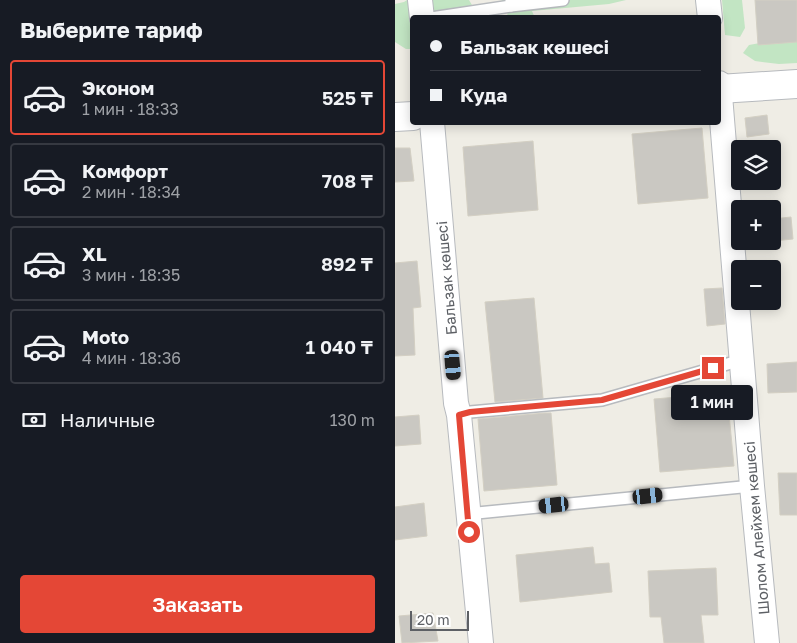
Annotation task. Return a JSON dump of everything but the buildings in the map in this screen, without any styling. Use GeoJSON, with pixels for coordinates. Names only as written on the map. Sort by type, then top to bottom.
{"type":"FeatureCollection","features":[{"type":"Feature","properties":{"kind":"street"},"geometry":{"type":"LineString","coordinates":[[420,0],[422,15]]}},
{"type":"Feature","properties":{"kind":"street"},"geometry":{"type":"LineString","coordinates":[[708,0],[710,15]]}},
{"type":"Feature","properties":{"kind":"street"},"geometry":{"type":"LineString","coordinates":[[721,87],[797,84]]}},
{"type":"Feature","properties":{"kind":"street","name":"Шолом Алейхем көшесі"},"geometry":{"type":"LineString","coordinates":[[721,111],[767,643]]}},
{"type":"Feature","properties":{"kind":"street"},"geometry":{"type":"LineString","coordinates":[[395,117],[410,116]]}},
{"type":"Feature","properties":{"kind":"street","name":"Бальзак көшесі"},"geometry":{"type":"LineString","coordinates":[[432,125],[455,393],[459,415],[467,514],[481,643]]}},
{"type":"Feature","properties":{"kind":"lane"},"geometry":{"type":"LineString","coordinates":[[447,15],[511,3],[563,0]]}},
{"type":"Feature","properties":{"kind":"lane"},"geometry":{"type":"LineString","coordinates":[[459,415],[470,412],[602,400],[742,361]]}},
{"type":"Feature","properties":{"kind":"lane"},"geometry":{"type":"LineString","coordinates":[[467,514],[752,486]]}},
{"type":"Feature","properties":{"kind":"green space"},"geometry":{"type":"Polygon","coordinates":[[[407,0],[469,0],[478,15],[410,15],[410,49],[406,49],[395,42],[395,4],[407,0]]]}},
{"type":"Feature","properties":{"kind":"green space"},"geometry":{"type":"Polygon","coordinates":[[[502,0],[626,0],[609,4],[532,11],[534,15],[507,15],[508,10],[500,3],[502,0]]]}},
{"type":"Feature","properties":{"kind":"green space"},"geometry":{"type":"Polygon","coordinates":[[[722,0],[742,0],[745,28],[740,37],[725,35],[722,0]]]}},
{"type":"Feature","properties":{"kind":"green space"},"geometry":{"type":"Polygon","coordinates":[[[797,37],[797,63],[779,64],[755,61],[743,53],[749,45],[797,37]]]}},
{"type":"Feature","properties":{"kind":"route"},"geometry":{"type":"LineString","coordinates":[[469,532],[459,415],[470,412],[602,400],[713,368]]}}]}
